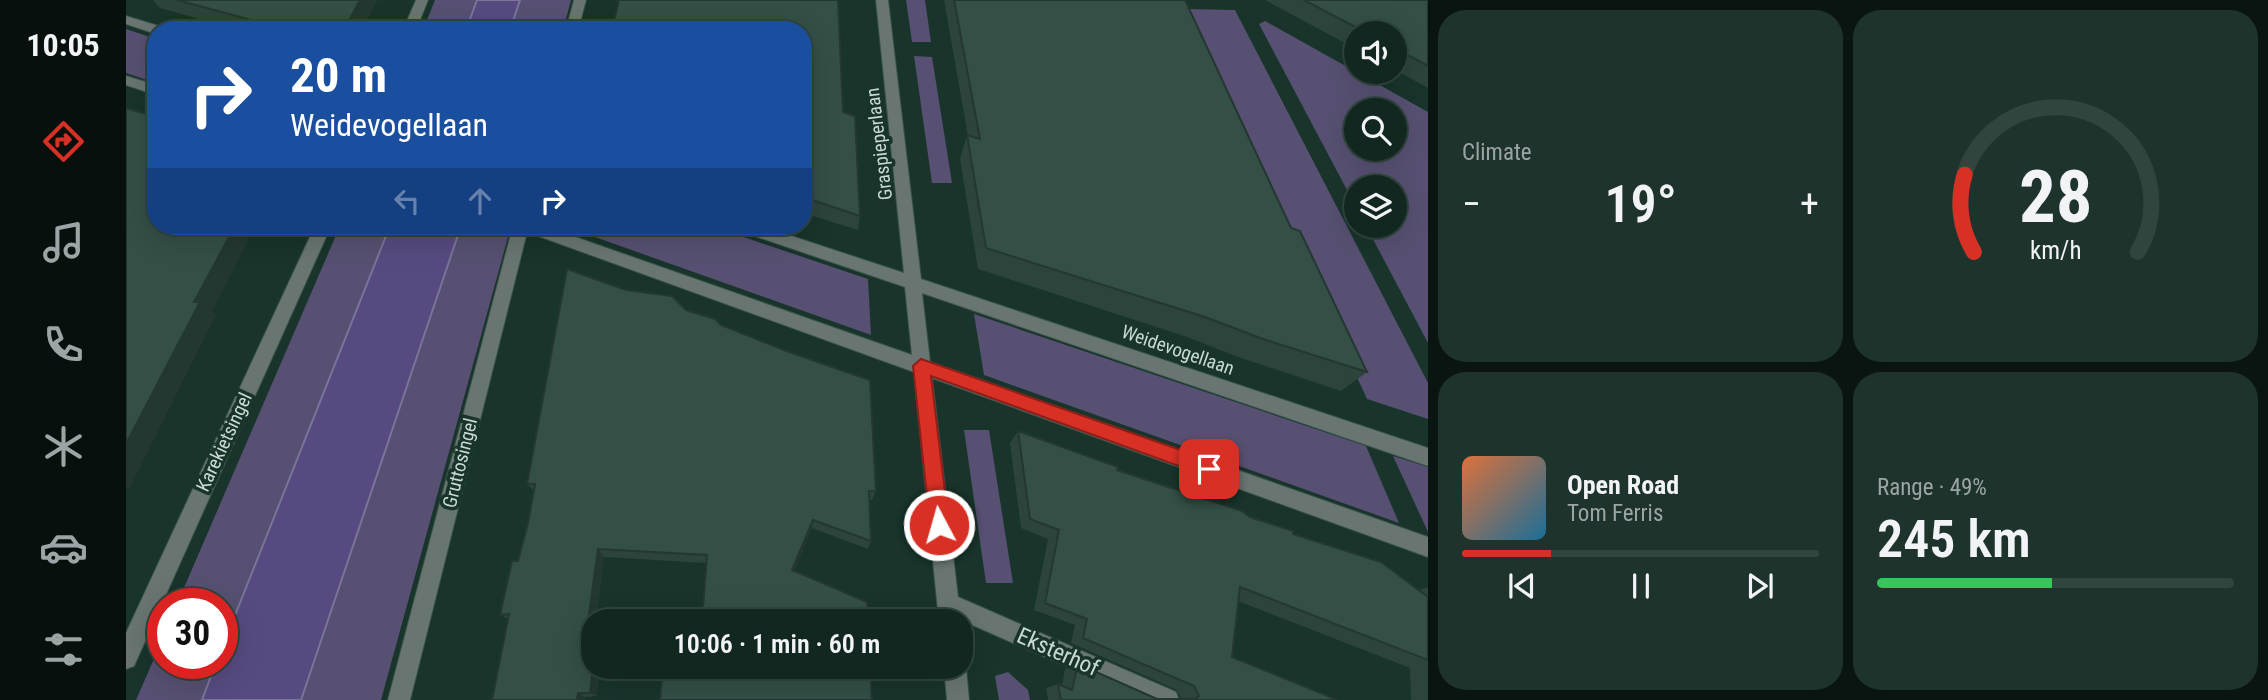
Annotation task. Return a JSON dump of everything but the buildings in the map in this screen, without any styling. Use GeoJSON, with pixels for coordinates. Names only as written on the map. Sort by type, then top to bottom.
{"type":"FeatureCollection","features":[{"type":"Feature","properties":{"kind":"street"},"geometry":{"type":"LineString","coordinates":[[413,21],[422,0]]}},
{"type":"Feature","properties":{"kind":"street"},"geometry":{"type":"LineString","coordinates":[[574,21],[580,0]]}},
{"type":"Feature","properties":{"kind":"street","name":"Graspieperlaan"},"geometry":{"type":"LineString","coordinates":[[882,0],[915,282]]}},
{"type":"Feature","properties":{"kind":"street"},"geometry":{"type":"LineString","coordinates":[[126,20],[147,27]]}},
{"type":"Feature","properties":{"kind":"street"},"geometry":{"type":"LineString","coordinates":[[126,80],[147,87]]}},
{"type":"Feature","properties":{"kind":"street","name":"Karekietsingel"},"geometry":{"type":"LineString","coordinates":[[126,658],[319,235]]}},
{"type":"Feature","properties":{"kind":"street","name":"Gruttosingel"},"geometry":{"type":"LineString","coordinates":[[400,700],[519,235]]}},
{"type":"Feature","properties":{"kind":"street"},"geometry":{"type":"LineString","coordinates":[[552,235],[1428,547]]}},
{"type":"Feature","properties":{"kind":"street","name":"Weidevogellaan"},"geometry":{"type":"LineString","coordinates":[[771,235],[1428,457]]}},
{"type":"Feature","properties":{"kind":"street"},"geometry":{"type":"LineString","coordinates":[[915,282],[921,366],[949,609]]}},
{"type":"Feature","properties":{"kind":"street","name":"Eksterhof"},"geometry":{"type":"LineString","coordinates":[[973,623],[1168,700]]}},
{"type":"Feature","properties":{"kind":"street"},"geometry":{"type":"LineString","coordinates":[[956,679],[958,700]]}},
{"type":"Feature","properties":{"kind":"shaded area"},"geometry":{"type":"Polygon","coordinates":[[[435,0],[477,0],[469,21],[427,21],[435,0]]]}},
{"type":"Feature","properties":{"kind":"shaded area"},"geometry":{"type":"Polygon","coordinates":[[[477,0],[520,0],[513,21],[469,21],[477,0]]]}},
{"type":"Feature","properties":{"kind":"shaded area"},"geometry":{"type":"Polygon","coordinates":[[[520,0],[571,0],[565,21],[513,21],[520,0]]]}},
{"type":"Feature","properties":{"kind":"shaded area"},"geometry":{"type":"Polygon","coordinates":[[[906,0],[925,0],[931,42],[912,42],[906,0]]]}},
{"type":"Feature","properties":{"kind":"shaded area"},"geometry":{"type":"Polygon","coordinates":[[[1187,9],[1235,10],[1344,221],[1344,238],[1353,238],[1428,383],[1428,419],[1367,399],[1187,9]]]}},
{"type":"Feature","properties":{"kind":"shaded area"},"geometry":{"type":"Polygon","coordinates":[[[1265,21],[1344,65],[1344,84],[1378,84],[1403,98],[1344,98],[1344,161],[1407,161],[1407,100],[1428,112],[1428,343],[1372,238],[1407,238],[1407,175],[1344,175],[1344,184],[1259,24],[1265,21]]]}},
{"type":"Feature","properties":{"kind":"shaded area"},"geometry":{"type":"Polygon","coordinates":[[[126,29],[147,36],[147,80],[126,73],[126,29]]]}},
{"type":"Feature","properties":{"kind":"shaded area"},"geometry":{"type":"Polygon","coordinates":[[[914,56],[932,57],[952,183],[932,183],[914,56]]]}},
{"type":"Feature","properties":{"kind":"shaded area"},"geometry":{"type":"Polygon","coordinates":[[[336,235],[386,235],[238,608],[238,588],[184,588],[336,235]]]}},
{"type":"Feature","properties":{"kind":"shaded area"},"geometry":{"type":"Polygon","coordinates":[[[386,235],[458,235],[301,700],[202,700],[210,679],[238,679],[238,608],[386,235]]]}},
{"type":"Feature","properties":{"kind":"shaded area"},"geometry":{"type":"Polygon","coordinates":[[[458,235],[509,235],[381,700],[301,700],[458,235]]]}},
{"type":"Feature","properties":{"kind":"shaded area"},"geometry":{"type":"Polygon","coordinates":[[[589,235],[738,235],[868,279],[871,335],[589,235]]]}},
{"type":"Feature","properties":{"kind":"shaded area"},"geometry":{"type":"Polygon","coordinates":[[[974,314],[1366,446],[1399,523],[984,375],[974,314]]]}},
{"type":"Feature","properties":{"kind":"shaded area"},"geometry":{"type":"Polygon","coordinates":[[[964,430],[989,430],[1013,583],[986,583],[964,430]]]}},
{"type":"Feature","properties":{"kind":"shaded area"},"geometry":{"type":"Polygon","coordinates":[[[1393,456],[1428,467],[1428,532],[1393,456]]]}},
{"type":"Feature","properties":{"kind":"shaded area"},"geometry":{"type":"Polygon","coordinates":[[[1008,672],[1028,690],[1030,700],[999,700],[995,676],[1008,672]]]}},
{"type":"Feature","properties":{"kind":"shaded area"},"geometry":{"type":"Polygon","coordinates":[[[147,675],[147,679],[210,679],[202,700],[136,700],[147,675]]]}},
{"type":"Feature","properties":{"kind":"route"},"geometry":{"type":"LineString","coordinates":[[939,525],[921,366],[1209,469]]}}]}
